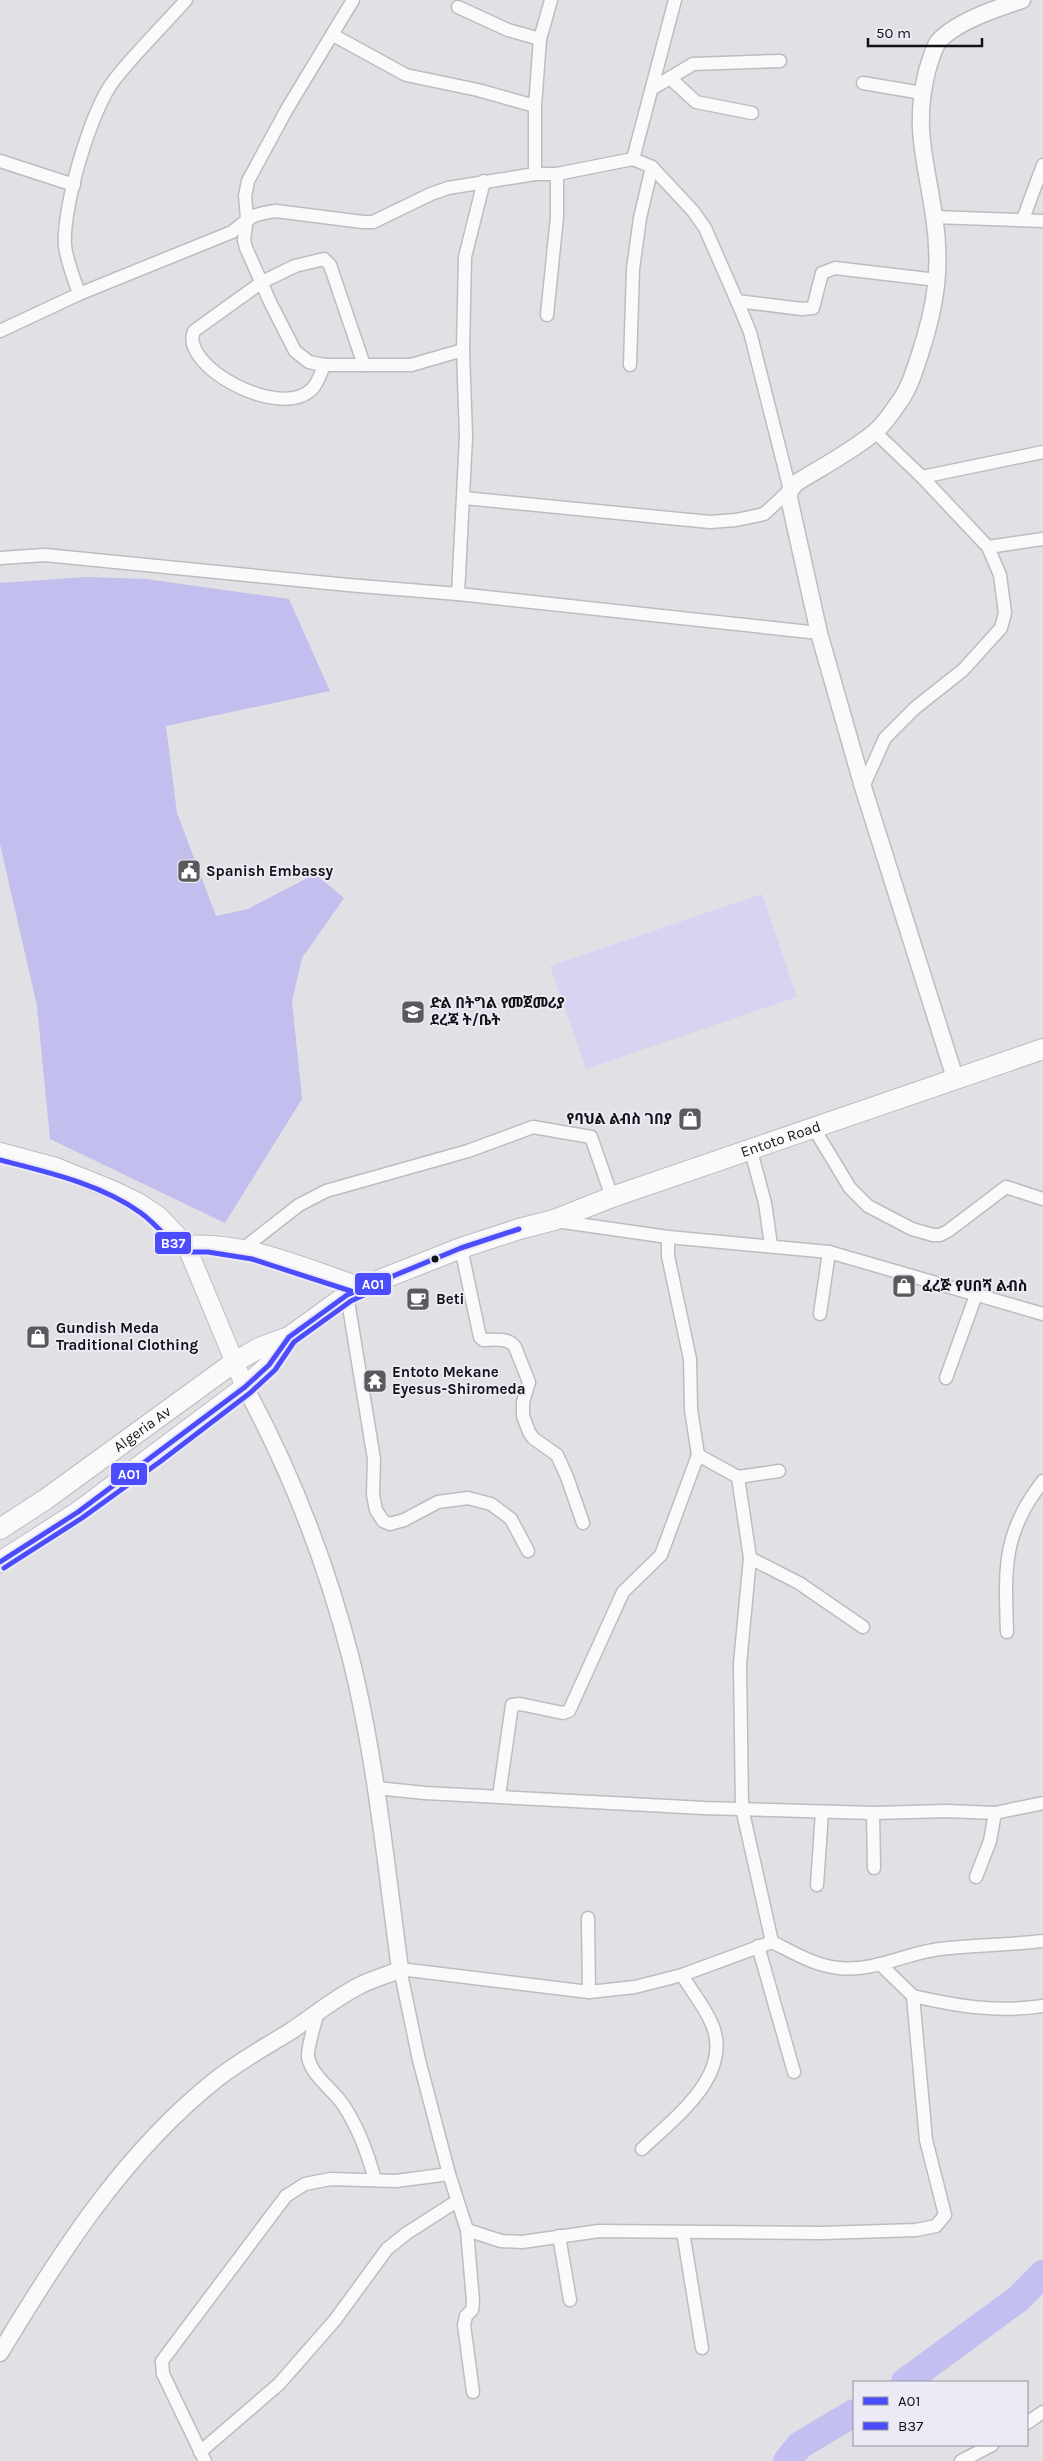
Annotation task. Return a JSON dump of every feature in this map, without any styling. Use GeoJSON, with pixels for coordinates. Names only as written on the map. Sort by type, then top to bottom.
{"type":"FeatureCollection","features":[{"type":"Feature","properties":{"kind":"main road","name":"Entoto Road"},"geometry":{"type":"LineString","coordinates":[[289,1337],[355,1291],[461,1248],[554,1220],[612,1197],[751,1151],[813,1127],[1043,1049]]}},
{"type":"Feature","properties":{"kind":"main road"},"geometry":{"type":"LineString","coordinates":[[0,1152],[56,1167],[113,1190],[159,1216],[186,1245],[233,1363],[245,1387]]}},
{"type":"Feature","properties":{"kind":"main road"},"geometry":{"type":"LineString","coordinates":[[186,1245],[221,1244],[244,1248],[355,1291]]}},
{"type":"Feature","properties":{"kind":"main road","name":"Algeria Av"},"geometry":{"type":"LineString","coordinates":[[0,1529],[46,1499],[233,1363],[260,1348],[289,1337]]}},
{"type":"Feature","properties":{"kind":"main road","name":"Algeria Av"},"geometry":{"type":"LineString","coordinates":[[0,1562],[78,1512],[245,1387],[269,1365],[289,1337]]}},
{"type":"Feature","properties":{"kind":"street"},"geometry":{"type":"LineString","coordinates":[[79,294],[65,246],[74,185],[88,133],[99,104],[114,80],[186,0]]}},
{"type":"Feature","properties":{"kind":"street"},"geometry":{"type":"LineString","coordinates":[[353,0],[287,109],[248,181],[245,196],[247,218],[244,240],[271,304],[295,351],[309,362],[324,365],[411,365],[463,350]]}},
{"type":"Feature","properties":{"kind":"street"},"geometry":{"type":"LineString","coordinates":[[535,174],[535,106],[540,40],[551,0]]}},
{"type":"Feature","properties":{"kind":"street"},"geometry":{"type":"LineString","coordinates":[[633,160],[675,0]]}},
{"type":"Feature","properties":{"kind":"street"},"geometry":{"type":"LineString","coordinates":[[464,498],[710,522],[744,519],[764,514],[796,483],[875,432],[898,404],[912,377],[932,318],[937,280],[934,217],[921,141],[922,93],[937,43],[960,25],[997,4],[1022,0]]}},
{"type":"Feature","properties":{"kind":"street"},"geometry":{"type":"LineString","coordinates":[[458,7],[508,30],[540,40]]}},
{"type":"Feature","properties":{"kind":"street"},"geometry":{"type":"LineString","coordinates":[[333,35],[406,74],[478,90],[535,106]]}},
{"type":"Feature","properties":{"kind":"street"},"geometry":{"type":"LineString","coordinates":[[653,88],[693,64],[704,62],[780,62]]}},
{"type":"Feature","properties":{"kind":"street"},"geometry":{"type":"LineString","coordinates":[[670,78],[696,102],[752,113]]}},
{"type":"Feature","properties":{"kind":"street"},"geometry":{"type":"LineString","coordinates":[[863,83],[922,93]]}},
{"type":"Feature","properties":{"kind":"street"},"geometry":{"type":"LineString","coordinates":[[0,331],[79,294],[232,232],[247,218],[276,210],[373,222],[431,194],[484,181],[535,174],[557,174],[633,160],[652,167],[693,211],[705,228],[750,332],[790,490],[789,506],[819,633],[863,787],[955,1078]]}},
{"type":"Feature","properties":{"kind":"street"},"geometry":{"type":"LineString","coordinates":[[0,161],[74,185]]}},
{"type":"Feature","properties":{"kind":"street"},"geometry":{"type":"LineString","coordinates":[[1023,219],[1043,165]]}},
{"type":"Feature","properties":{"kind":"street"},"geometry":{"type":"LineString","coordinates":[[630,365],[633,269],[640,218],[652,167]]}},
{"type":"Feature","properties":{"kind":"street"},"geometry":{"type":"LineString","coordinates":[[547,315],[557,217],[557,174]]}},
{"type":"Feature","properties":{"kind":"street"},"geometry":{"type":"LineString","coordinates":[[458,594],[466,437],[463,350],[466,257],[484,181]]}},
{"type":"Feature","properties":{"kind":"street"},"geometry":{"type":"LineString","coordinates":[[934,217],[1043,221]]}},
{"type":"Feature","properties":{"kind":"street"},"geometry":{"type":"LineString","coordinates":[[324,365],[312,389],[306,393],[289,399],[271,399],[224,380],[199,356],[192,344],[194,331],[262,282],[295,266],[324,259],[327,261],[351,321],[364,365]]}},
{"type":"Feature","properties":{"kind":"street"},"geometry":{"type":"LineString","coordinates":[[737,301],[802,309],[813,308],[822,273],[835,268],[937,280]]}},
{"type":"Feature","properties":{"kind":"street"},"geometry":{"type":"LineString","coordinates":[[863,787],[885,738],[915,708],[963,670],[1001,628],[1005,614],[1000,575],[988,547],[922,477],[875,432]]}},
{"type":"Feature","properties":{"kind":"street"},"geometry":{"type":"LineString","coordinates":[[922,477],[1043,452]]}},
{"type":"Feature","properties":{"kind":"street"},"geometry":{"type":"LineString","coordinates":[[988,547],[1043,538]]}},
{"type":"Feature","properties":{"kind":"street"},"geometry":{"type":"LineString","coordinates":[[0,558],[45,555],[348,586],[458,594],[819,633]]}},
{"type":"Feature","properties":{"kind":"street"},"geometry":{"type":"LineString","coordinates":[[244,1248],[299,1204],[326,1192],[468,1151],[533,1127],[590,1137],[612,1197]]}},
{"type":"Feature","properties":{"kind":"street"},"geometry":{"type":"LineString","coordinates":[[813,1127],[850,1188],[868,1206],[912,1229],[940,1235],[1006,1187],[1043,1199]]}},
{"type":"Feature","properties":{"kind":"street"},"geometry":{"type":"LineString","coordinates":[[751,1151],[765,1203],[771,1245]]}},
{"type":"Feature","properties":{"kind":"street"},"geometry":{"type":"LineString","coordinates":[[554,1220],[668,1237],[771,1245],[828,1252],[1043,1314]]}},
{"type":"Feature","properties":{"kind":"street"},"geometry":{"type":"LineString","coordinates":[[499,1796],[512,1705],[520,1704],[563,1713],[569,1711],[622,1592],[661,1555],[698,1455],[691,1409],[690,1359],[668,1256],[668,1237]]}},
{"type":"Feature","properties":{"kind":"street"},"geometry":{"type":"LineString","coordinates":[[461,1248],[480,1337],[483,1340],[506,1340],[512,1342],[515,1347],[529,1382],[523,1402],[523,1416],[529,1432],[533,1438],[557,1455],[583,1523]]}},
{"type":"Feature","properties":{"kind":"street"},"geometry":{"type":"LineString","coordinates":[[820,1314],[828,1252]]}},
{"type":"Feature","properties":{"kind":"street"},"geometry":{"type":"LineString","coordinates":[[355,1291],[374,1459],[373,1495],[376,1510],[383,1521],[390,1524],[404,1520],[438,1502],[468,1498],[490,1504],[511,1519],[528,1551]]}},
{"type":"Feature","properties":{"kind":"street"},"geometry":{"type":"LineString","coordinates":[[946,1378],[976,1295]]}},
{"type":"Feature","properties":{"kind":"street"},"geometry":{"type":"LineString","coordinates":[[245,1387],[263,1420],[292,1485],[332,1596],[351,1660],[376,1788],[400,1969],[419,2060],[449,2174],[467,2230],[473,2301],[472,2310],[466,2316],[464,2325],[473,2392]]}},
{"type":"Feature","properties":{"kind":"street"},"geometry":{"type":"LineString","coordinates":[[698,1455],[738,1477],[779,1471]]}},
{"type":"Feature","properties":{"kind":"street"},"geometry":{"type":"LineString","coordinates":[[738,1477],[750,1558],[740,1664],[742,1808],[772,1942]]}},
{"type":"Feature","properties":{"kind":"street"},"geometry":{"type":"LineString","coordinates":[[1006,1632],[1005,1569],[1013,1532],[1028,1500],[1043,1480]]}},
{"type":"Feature","properties":{"kind":"street"},"geometry":{"type":"LineString","coordinates":[[750,1558],[799,1584],[862,1627]]}},
{"type":"Feature","properties":{"kind":"street"},"geometry":{"type":"LineString","coordinates":[[376,1788],[425,1793],[822,1812],[948,1811],[995,1813],[1043,1803]]}},
{"type":"Feature","properties":{"kind":"street"},"geometry":{"type":"LineString","coordinates":[[817,1885],[822,1812]]}},
{"type":"Feature","properties":{"kind":"street"},"geometry":{"type":"LineString","coordinates":[[873,1813],[874,1868]]}},
{"type":"Feature","properties":{"kind":"street"},"geometry":{"type":"LineString","coordinates":[[976,1877],[990,1841],[995,1813]]}},
{"type":"Feature","properties":{"kind":"street"},"geometry":{"type":"LineString","coordinates":[[588,1918],[589,1992]]}},
{"type":"Feature","properties":{"kind":"street"},"geometry":{"type":"LineString","coordinates":[[0,2353],[32,2300],[96,2205],[139,2152],[219,2077],[362,1984],[386,1977],[400,1969],[589,1992],[635,1987],[682,1975],[772,1942],[820,1965],[841,1968],[880,1964],[913,1954],[940,1949],[1043,1941]]}},
{"type":"Feature","properties":{"kind":"street"},"geometry":{"type":"LineString","coordinates":[[758,1946],[794,2072]]}},
{"type":"Feature","properties":{"kind":"street"},"geometry":{"type":"LineString","coordinates":[[880,1964],[913,1996],[978,2009],[1024,2009],[1043,2006]]}},
{"type":"Feature","properties":{"kind":"street"},"geometry":{"type":"LineString","coordinates":[[642,2150],[710,2079],[716,2055],[715,2035],[711,2021],[682,1975]]}},
{"type":"Feature","properties":{"kind":"street"},"geometry":{"type":"LineString","coordinates":[[467,2230],[501,2241],[522,2242],[599,2231],[822,2233],[916,2230],[936,2226],[945,2214],[926,2140],[913,1996]]}},
{"type":"Feature","properties":{"kind":"street"},"geometry":{"type":"LineString","coordinates":[[318,2012],[308,2056],[314,2073],[330,2087],[356,2127],[367,2151],[375,2180]]}},
{"type":"Feature","properties":{"kind":"street"},"geometry":{"type":"LineString","coordinates":[[449,2174],[396,2180],[331,2179],[305,2184],[286,2196],[162,2361],[163,2374],[202,2456],[279,2384],[335,2320],[387,2249],[407,2233],[457,2201]]}},
{"type":"Feature","properties":{"kind":"street"},"geometry":{"type":"LineString","coordinates":[[683,2232],[702,2348]]}},
{"type":"Feature","properties":{"kind":"street"},"geometry":{"type":"LineString","coordinates":[[559,2236],[570,2300]]}},
{"type":"Feature","properties":{"kind":"street"},"geometry":{"type":"LineString","coordinates":[[1028,2422],[1043,2412]]}},
{"type":"Feature","properties":{"kind":"street"},"geometry":{"type":"LineString","coordinates":[[962,2461],[990,2446]]}},
{"type":"Feature","properties":{"kind":"shaded area"},"geometry":{"type":"Polygon","coordinates":[[[86,577],[146,579],[289,599],[330,691],[166,726],[177,813],[216,916],[248,909],[315,874],[344,898],[302,958],[292,1001],[302,1099],[225,1223],[50,1139],[37,1006],[0,844],[0,583],[86,577]]]}},
{"type":"Feature","properties":{"kind":"shaded area"},"geometry":{"type":"Polygon","coordinates":[[[762,894],[797,997],[586,1069],[550,966],[762,894]]]}},
{"type":"Feature","properties":{"kind":"waterway"},"geometry":{"type":"LineString","coordinates":[[906,2381],[1018,2299],[1043,2274]]}},
{"type":"Feature","properties":{"kind":"waterway"},"geometry":{"type":"LineString","coordinates":[[787,2461],[800,2445],[853,2414]]}},
{"type":"Feature","properties":{"kind":"transit line","name":"B37"},"geometry":{"type":"LineString","coordinates":[[0,1160],[73,1180],[109,1194],[141,1213],[183,1252],[208,1252],[252,1259],[360,1294]]}},
{"type":"Feature","properties":{"kind":"transit line","name":"A01"},"geometry":{"type":"LineString","coordinates":[[0,1562],[78,1512],[245,1387],[269,1365],[289,1337],[347,1295],[461,1248],[519,1229]]}},
{"type":"Feature","properties":{"kind":"transit line","name":"B37"},"geometry":{"type":"LineString","coordinates":[[4,1568],[82,1518],[161,1461],[250,1393],[275,1370],[294,1342],[351,1301],[366,1294]]}},
{"type":"Feature","properties":{"kind":"place","name":"Spanish Embassy"},"geometry":{"type":"Point","coordinates":[189,871]}},
{"type":"Feature","properties":{"kind":"place","name":"ድል በትግል የመጀመሪያ ደረጃ ት/ቤት"},"geometry":{"type":"Point","coordinates":[413,1012]}},
{"type":"Feature","properties":{"kind":"place","name":"የባህል ልብስ ገበያ"},"geometry":{"type":"Point","coordinates":[690,1119]}},
{"type":"Feature","properties":{"kind":"place","name":"ፈረጅ የሀበሻ ልብስ"},"geometry":{"type":"Point","coordinates":[904,1286]}},
{"type":"Feature","properties":{"kind":"place","name":"Beti"},"geometry":{"type":"Point","coordinates":[418,1299]}},
{"type":"Feature","properties":{"kind":"place","name":"Gundish Meda Traditional Clothing"},"geometry":{"type":"Point","coordinates":[38,1337]}},
{"type":"Feature","properties":{"kind":"place","name":"Entoto Mekane Eyesus-Shiromeda"},"geometry":{"type":"Point","coordinates":[375,1381]}}]}
